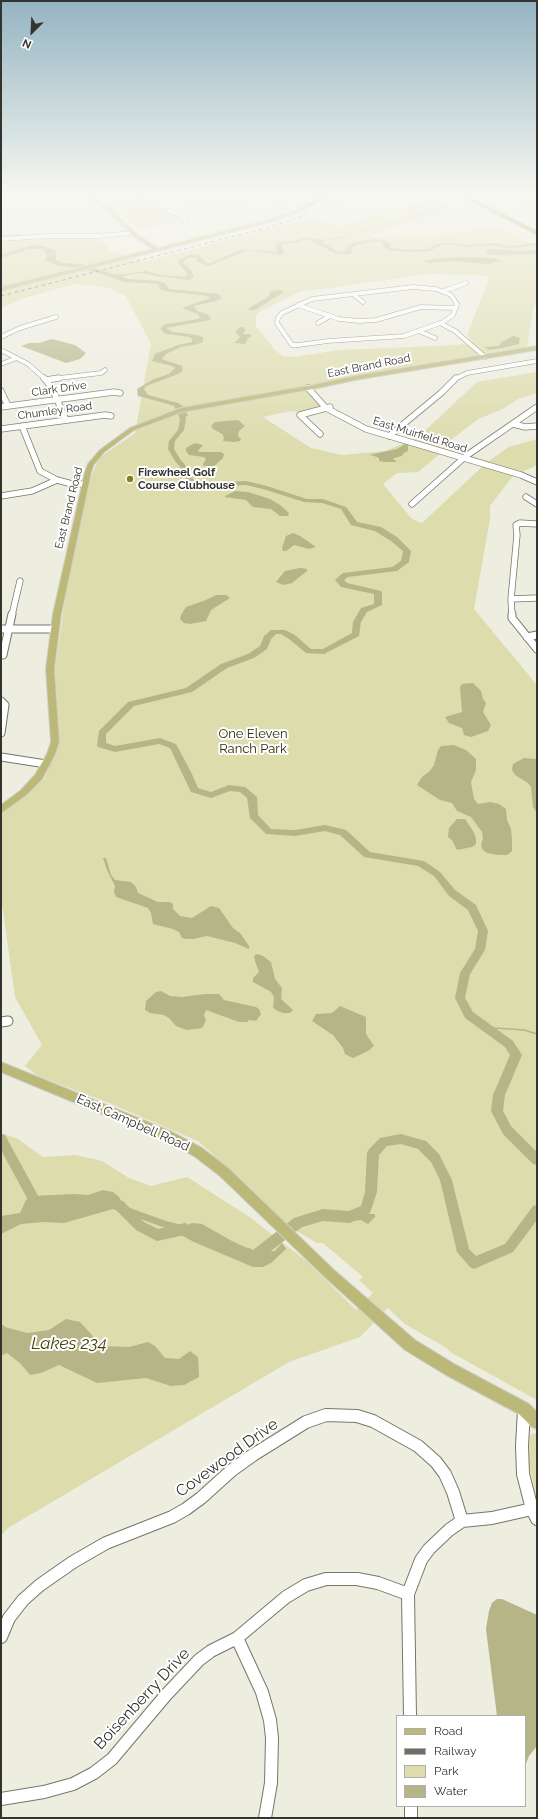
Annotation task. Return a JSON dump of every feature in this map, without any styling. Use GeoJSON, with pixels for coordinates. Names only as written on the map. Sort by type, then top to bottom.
{"type":"FeatureCollection","features":[{"type":"Feature","properties":{"kind":"main road"},"geometry":{"type":"LineString","coordinates":[[1,286],[21,281]]}},
{"type":"Feature","properties":{"kind":"main road"},"geometry":{"type":"LineString","coordinates":[[1,289],[35,281]]}},
{"type":"Feature","properties":{"kind":"main road","name":"East Brand Road"},"geometry":{"type":"LineString","coordinates":[[1,810],[23,793],[39,777],[51,754],[55,736],[50,669],[55,628],[84,484],[96,456],[118,437],[150,421],[176,411],[311,388],[355,378],[537,348]]}},
{"type":"Feature","properties":{"kind":"main road","name":"East Campbell Road"},"geometry":{"type":"LineString","coordinates":[[1,1067],[166,1135],[186,1145],[224,1172],[339,1282],[410,1345],[451,1370],[531,1410],[537,1422]]}},
{"type":"Feature","properties":{"kind":"street"},"geometry":{"type":"LineString","coordinates":[[444,292],[466,283]]}},
{"type":"Feature","properties":{"kind":"street"},"geometry":{"type":"LineString","coordinates":[[413,286],[432,288],[444,292],[456,299],[457,304],[451,318],[419,331],[395,338],[336,341],[298,345],[292,344],[280,329],[276,321],[282,313],[317,298],[354,295],[413,286]]}},
{"type":"Feature","properties":{"kind":"street"},"geometry":{"type":"LineString","coordinates":[[354,295],[363,302]]}},
{"type":"Feature","properties":{"kind":"street"},"geometry":{"type":"LineString","coordinates":[[298,305],[330,316],[348,320],[366,321],[380,319],[421,307],[456,308]]}},
{"type":"Feature","properties":{"kind":"street"},"geometry":{"type":"LineString","coordinates":[[318,323],[330,316]]}},
{"type":"Feature","properties":{"kind":"street"},"geometry":{"type":"LineString","coordinates":[[1,337],[20,328],[56,318]]}},
{"type":"Feature","properties":{"kind":"street"},"geometry":{"type":"LineString","coordinates":[[438,324],[454,333],[484,357]]}},
{"type":"Feature","properties":{"kind":"street"},"geometry":{"type":"LineString","coordinates":[[419,331],[435,338]]}},
{"type":"Feature","properties":{"kind":"street"},"geometry":{"type":"LineString","coordinates":[[1,350],[37,370],[52,388],[66,420]]}},
{"type":"Feature","properties":{"kind":"street"},"geometry":{"type":"LineString","coordinates":[[1,364],[17,358]]}},
{"type":"Feature","properties":{"kind":"street"},"geometry":{"type":"LineString","coordinates":[[390,435],[442,392],[456,378],[467,373],[537,361]]}},
{"type":"Feature","properties":{"kind":"street"},"geometry":{"type":"LineString","coordinates":[[46,380],[101,373],[105,370]]}},
{"type":"Feature","properties":{"kind":"street","name":"East Muirfield Road"},"geometry":{"type":"LineString","coordinates":[[311,388],[329,407],[354,424],[537,478]]}},
{"type":"Feature","properties":{"kind":"street"},"geometry":{"type":"LineString","coordinates":[[1,391],[8,406]]}},
{"type":"Feature","properties":{"kind":"street","name":"Clark Drive"},"geometry":{"type":"LineString","coordinates":[[1,406],[114,392],[120,393]]}},
{"type":"Feature","properties":{"kind":"street"},"geometry":{"type":"LineString","coordinates":[[412,504],[464,457],[537,406]]}},
{"type":"Feature","properties":{"kind":"street"},"geometry":{"type":"LineString","coordinates":[[320,434],[300,415],[329,407]]}},
{"type":"Feature","properties":{"kind":"street","name":"Chumley Road"},"geometry":{"type":"LineString","coordinates":[[1,429],[105,415],[111,416]]}},
{"type":"Feature","properties":{"kind":"street"},"geometry":{"type":"LineString","coordinates":[[513,424],[525,427],[537,426]]}},
{"type":"Feature","properties":{"kind":"street"},"geometry":{"type":"LineString","coordinates":[[22,426],[38,468],[46,476],[72,484],[84,484]]}},
{"type":"Feature","properties":{"kind":"street","name":"East Muirfield Road"},"geometry":{"type":"LineString","coordinates":[[464,457],[521,475],[537,482]]}},
{"type":"Feature","properties":{"kind":"street"},"geometry":{"type":"LineString","coordinates":[[1,496],[32,491],[57,480]]}},
{"type":"Feature","properties":{"kind":"street"},"geometry":{"type":"LineString","coordinates":[[416,489],[425,492]]}},
{"type":"Feature","properties":{"kind":"street"},"geometry":{"type":"LineString","coordinates":[[526,497],[537,504]]}},
{"type":"Feature","properties":{"kind":"street"},"geometry":{"type":"LineString","coordinates":[[537,524],[520,523],[516,525],[515,528],[517,535],[511,599],[512,618],[537,649]]}},
{"type":"Feature","properties":{"kind":"street"},"geometry":{"type":"LineString","coordinates":[[3,655],[4,629],[20,581]]}},
{"type":"Feature","properties":{"kind":"street"},"geometry":{"type":"LineString","coordinates":[[511,599],[537,598]]}},
{"type":"Feature","properties":{"kind":"street"},"geometry":{"type":"LineString","coordinates":[[4,629],[55,628]]}},
{"type":"Feature","properties":{"kind":"street"},"geometry":{"type":"LineString","coordinates":[[527,637],[537,635]]}},
{"type":"Feature","properties":{"kind":"street"},"geometry":{"type":"LineString","coordinates":[[1,701],[5,705],[5,711],[1,733]]}},
{"type":"Feature","properties":{"kind":"street"},"geometry":{"type":"LineString","coordinates":[[1,757],[46,764]]}},
{"type":"Feature","properties":{"kind":"street"},"geometry":{"type":"LineString","coordinates":[[410,1715],[408,1594],[421,1560],[429,1549],[449,1530],[462,1521],[534,1514],[523,1474],[522,1459],[531,1410]]}},
{"type":"Feature","properties":{"kind":"street","name":"Covewood Drive"},"geometry":{"type":"LineString","coordinates":[[1,1637],[9,1618],[23,1600],[40,1585],[60,1571],[106,1543],[172,1517],[186,1509],[201,1498],[232,1470],[253,1455],[306,1422],[326,1415],[357,1416],[373,1421],[418,1446],[436,1462],[445,1474],[453,1492],[462,1521]]}},
{"type":"Feature","properties":{"kind":"street","name":"Boisenberry Drive"},"geometry":{"type":"LineString","coordinates":[[1,1799],[44,1792],[73,1784],[94,1773],[112,1759],[166,1695],[199,1660],[211,1651],[237,1638],[286,1598],[306,1585],[316,1581],[339,1578],[357,1579],[378,1583],[408,1594]]}},
{"type":"Feature","properties":{"kind":"street"},"geometry":{"type":"LineString","coordinates":[[237,1638],[262,1692],[270,1720],[272,1738],[271,1783],[265,1818]]}},
{"type":"Feature","properties":{"kind":"street"},"geometry":{"type":"LineString","coordinates":[[411,1807],[411,1818]]}},
{"type":"Feature","properties":{"kind":"green space","name":"One Eleven Ranch Park"},"geometry":{"type":"Polygon","coordinates":[[[1,281],[380,281],[300,292],[259,312],[256,316],[256,326],[275,350],[283,356],[295,357],[338,350],[457,345],[472,342],[467,335],[488,281],[537,281],[537,304],[534,306],[527,347],[242,397],[247,401],[307,390],[323,407],[300,413],[291,411],[263,417],[311,448],[342,455],[385,451],[417,438],[477,382],[537,372],[537,393],[518,399],[503,409],[478,419],[442,447],[489,461],[509,447],[537,439],[537,465],[512,477],[490,506],[490,519],[474,609],[537,685],[537,1400],[452,1353],[445,1347],[405,1324],[388,1308],[360,1337],[289,1362],[8,1528],[1,1536],[1,1133],[18,1139],[43,1157],[75,1155],[102,1161],[129,1178],[151,1186],[187,1177],[248,1216],[309,1263],[356,1310],[373,1293],[359,1280],[363,1277],[323,1243],[317,1243],[287,1225],[249,1187],[198,1141],[109,1103],[38,1076],[25,1066],[42,1045],[15,997],[1,897],[1,814],[44,779],[59,738],[55,669],[66,592],[79,526],[90,479],[99,458],[135,433],[151,344],[125,295],[106,287],[75,284],[21,299],[1,308],[1,281]],[[441,453],[418,472],[397,473],[383,484],[412,519],[422,523],[483,466],[441,453]]]}},
{"type":"Feature","properties":{"kind":"green space"},"geometry":{"type":"Polygon","coordinates":[[[537,1433],[537,1498],[529,1465],[530,1437],[532,1434],[537,1433]]]}},
{"type":"Feature","properties":{"kind":"water"},"geometry":{"type":"Polygon","coordinates":[[[121,281],[159,281],[165,283],[169,289],[218,294],[221,297],[221,299],[216,301],[194,306],[197,311],[207,314],[211,318],[210,320],[166,328],[173,332],[203,337],[203,342],[181,347],[166,354],[162,359],[182,366],[183,371],[146,386],[144,389],[148,395],[178,403],[184,407],[188,416],[181,418],[175,406],[138,396],[137,389],[154,379],[169,374],[175,368],[152,361],[155,354],[178,345],[192,342],[192,339],[189,337],[167,334],[163,332],[161,329],[162,326],[198,319],[200,317],[197,314],[182,308],[210,298],[208,296],[164,291],[160,289],[158,284],[121,281]]]}},
{"type":"Feature","properties":{"kind":"water"},"geometry":{"type":"Polygon","coordinates":[[[280,290],[284,292],[255,310],[249,310],[249,308],[268,297],[271,291],[280,290]]]}},
{"type":"Feature","properties":{"kind":"water"},"geometry":{"type":"Polygon","coordinates":[[[240,327],[243,327],[246,330],[243,334],[251,334],[251,337],[248,338],[245,344],[234,343],[240,337],[235,332],[240,327]]]}},
{"type":"Feature","properties":{"kind":"water"},"geometry":{"type":"Polygon","coordinates":[[[513,336],[520,338],[519,344],[489,350],[484,347],[499,346],[502,342],[513,336]]]}},
{"type":"Feature","properties":{"kind":"water"},"geometry":{"type":"Polygon","coordinates":[[[52,339],[75,345],[86,353],[80,359],[66,363],[21,346],[52,339]]]}},
{"type":"Feature","properties":{"kind":"water"},"geometry":{"type":"Polygon","coordinates":[[[238,420],[245,426],[239,431],[238,436],[241,439],[240,441],[223,441],[224,437],[222,434],[213,429],[211,426],[215,422],[238,420]]]}},
{"type":"Feature","properties":{"kind":"water"},"geometry":{"type":"Polygon","coordinates":[[[195,443],[203,445],[198,451],[199,452],[221,452],[224,454],[223,458],[214,466],[204,466],[203,464],[206,459],[204,457],[189,455],[186,451],[186,448],[195,443]]]}},
{"type":"Feature","properties":{"kind":"water"},"geometry":{"type":"Polygon","coordinates":[[[405,444],[408,445],[408,451],[402,456],[393,459],[397,462],[379,461],[379,458],[369,455],[397,449],[405,444]]]}},
{"type":"Feature","properties":{"kind":"water"},"geometry":{"type":"Polygon","coordinates":[[[235,491],[248,492],[270,499],[289,513],[288,516],[280,516],[271,509],[253,507],[246,500],[225,497],[235,491]]]}},
{"type":"Feature","properties":{"kind":"water"},"geometry":{"type":"Polygon","coordinates":[[[293,533],[316,547],[309,549],[294,545],[286,551],[283,551],[282,548],[286,536],[293,533]]]}},
{"type":"Feature","properties":{"kind":"water"},"geometry":{"type":"Polygon","coordinates":[[[300,568],[307,569],[307,571],[292,583],[283,585],[276,582],[285,571],[300,568]]]}},
{"type":"Feature","properties":{"kind":"water"},"geometry":{"type":"Polygon","coordinates":[[[216,595],[226,595],[230,598],[211,610],[206,621],[190,624],[184,623],[180,619],[186,607],[216,595]]]}},
{"type":"Feature","properties":{"kind":"water"},"geometry":{"type":"Polygon","coordinates":[[[473,683],[481,691],[483,699],[486,703],[483,712],[491,725],[488,731],[471,737],[464,735],[462,728],[449,723],[445,717],[462,712],[460,687],[462,684],[473,683]]]}},
{"type":"Feature","properties":{"kind":"water"},"geometry":{"type":"Polygon","coordinates":[[[454,745],[466,750],[476,759],[476,770],[471,782],[474,799],[478,804],[490,802],[499,804],[506,809],[512,840],[512,851],[507,855],[487,853],[483,850],[481,845],[483,838],[482,832],[471,817],[457,811],[452,803],[440,800],[417,785],[422,777],[430,771],[434,765],[438,750],[441,746],[454,745]]]}},
{"type":"Feature","properties":{"kind":"water"},"geometry":{"type":"Polygon","coordinates":[[[524,758],[537,759],[537,813],[533,807],[531,787],[528,783],[515,775],[512,770],[513,764],[524,758]]]}},
{"type":"Feature","properties":{"kind":"water"},"geometry":{"type":"Polygon","coordinates":[[[457,819],[465,819],[473,831],[476,838],[476,844],[472,847],[457,850],[452,840],[448,837],[449,828],[457,819]]]}},
{"type":"Feature","properties":{"kind":"water"},"geometry":{"type":"Polygon","coordinates":[[[103,858],[106,858],[111,875],[115,880],[131,882],[136,887],[138,893],[158,902],[170,902],[173,904],[173,909],[180,916],[192,918],[211,906],[219,908],[233,928],[240,933],[249,946],[249,949],[235,943],[207,936],[193,939],[182,938],[179,932],[173,929],[153,924],[151,913],[148,908],[116,897],[114,892],[115,886],[103,858]]]}},
{"type":"Feature","properties":{"kind":"water"},"geometry":{"type":"Polygon","coordinates":[[[257,954],[263,956],[271,962],[275,979],[282,988],[281,999],[293,1010],[290,1013],[283,1013],[276,1010],[273,1007],[274,997],[271,992],[253,982],[253,978],[259,972],[254,956],[257,954]]]}},
{"type":"Feature","properties":{"kind":"water"},"geometry":{"type":"Polygon","coordinates":[[[161,991],[170,996],[182,997],[219,994],[224,1000],[256,1007],[259,1009],[261,1014],[256,1021],[249,1020],[247,1022],[239,1022],[206,1010],[204,1015],[206,1021],[202,1028],[187,1030],[176,1026],[164,1015],[150,1013],[145,1010],[146,1001],[156,992],[161,991]]]}},
{"type":"Feature","properties":{"kind":"water"},"geometry":{"type":"Polygon","coordinates":[[[340,1006],[366,1017],[366,1034],[374,1046],[368,1051],[353,1058],[345,1054],[343,1048],[333,1035],[312,1021],[316,1014],[332,1013],[340,1006]]]}},
{"type":"Feature","properties":{"kind":"water"},"geometry":{"type":"Polygon","coordinates":[[[103,1190],[113,1192],[119,1197],[123,1205],[130,1208],[166,1221],[186,1226],[192,1223],[202,1224],[232,1241],[256,1252],[275,1251],[282,1243],[286,1249],[271,1263],[263,1267],[253,1267],[194,1242],[171,1230],[113,1209],[64,1223],[43,1222],[21,1224],[1,1234],[1,1216],[20,1213],[26,1200],[32,1196],[74,1194],[88,1195],[103,1190]]]}},
{"type":"Feature","properties":{"kind":"water"},"geometry":{"type":"Polygon","coordinates":[[[358,1212],[363,1214],[375,1214],[375,1217],[368,1224],[361,1220],[346,1222],[345,1216],[358,1212]]]}},
{"type":"Feature","properties":{"kind":"water","name":"Lakes 234"},"geometry":{"type":"Polygon","coordinates":[[[66,1319],[80,1322],[102,1346],[129,1347],[148,1342],[155,1346],[165,1358],[179,1359],[190,1351],[198,1357],[199,1377],[184,1385],[171,1386],[146,1378],[97,1383],[59,1365],[41,1373],[30,1375],[20,1363],[7,1353],[1,1356],[1,1323],[5,1327],[27,1333],[49,1330],[66,1319]]]}},
{"type":"Feature","properties":{"kind":"water"},"geometry":{"type":"Polygon","coordinates":[[[497,1599],[502,1599],[537,1615],[537,1746],[529,1756],[526,1764],[526,1715],[497,1715],[486,1629],[492,1603],[497,1599]]]}},
{"type":"Feature","properties":{"kind":"waterway"},"geometry":{"type":"LineString","coordinates":[[177,406],[183,419],[181,430],[172,441],[171,449],[177,460],[184,467],[191,482],[198,488],[213,488],[227,484],[246,483],[265,487],[306,501],[323,501],[344,508],[354,523],[378,529],[394,539],[407,551],[405,562],[394,569],[346,575],[339,580],[344,585],[378,593],[378,605],[364,610],[357,622],[356,634],[324,652],[309,651],[292,637],[282,632],[274,632],[267,638],[264,647],[251,656],[224,666],[189,690],[131,704],[102,733],[101,745],[115,749],[160,741],[173,746],[187,772],[194,790],[211,795],[229,788],[242,789],[252,797],[253,816],[269,832],[295,833],[325,828],[343,832],[367,855],[421,863],[437,874],[452,893],[472,908],[483,931],[480,950],[465,973],[460,998],[469,1015],[509,1044],[516,1055],[499,1095],[497,1111],[507,1130],[537,1160]]}},
{"type":"Feature","properties":{"kind":"waterway"},"geometry":{"type":"LineString","coordinates":[[482,1025],[495,1028],[524,1030],[537,1034]]}},
{"type":"Feature","properties":{"kind":"waterway"},"geometry":{"type":"LineString","coordinates":[[1,1139],[38,1207]]}},
{"type":"Feature","properties":{"kind":"waterway"},"geometry":{"type":"LineString","coordinates":[[249,1254],[254,1257],[298,1222],[323,1215],[350,1217],[366,1209],[371,1192],[373,1153],[384,1142],[401,1139],[422,1145],[435,1158],[446,1180],[463,1252],[474,1263],[509,1248],[537,1210]]}},
{"type":"Feature","properties":{"kind":"waterway"},"geometry":{"type":"LineString","coordinates":[[119,1205],[140,1226],[157,1235],[185,1229]]}},
{"type":"Feature","properties":{"kind":"railway"},"geometry":{"type":"LineString","coordinates":[[1,296],[60,281]]}},
{"type":"Feature","properties":{"kind":"place","name":"Firewheel Golf Course Clubhouse"},"geometry":{"type":"Point","coordinates":[130,479]}}]}
